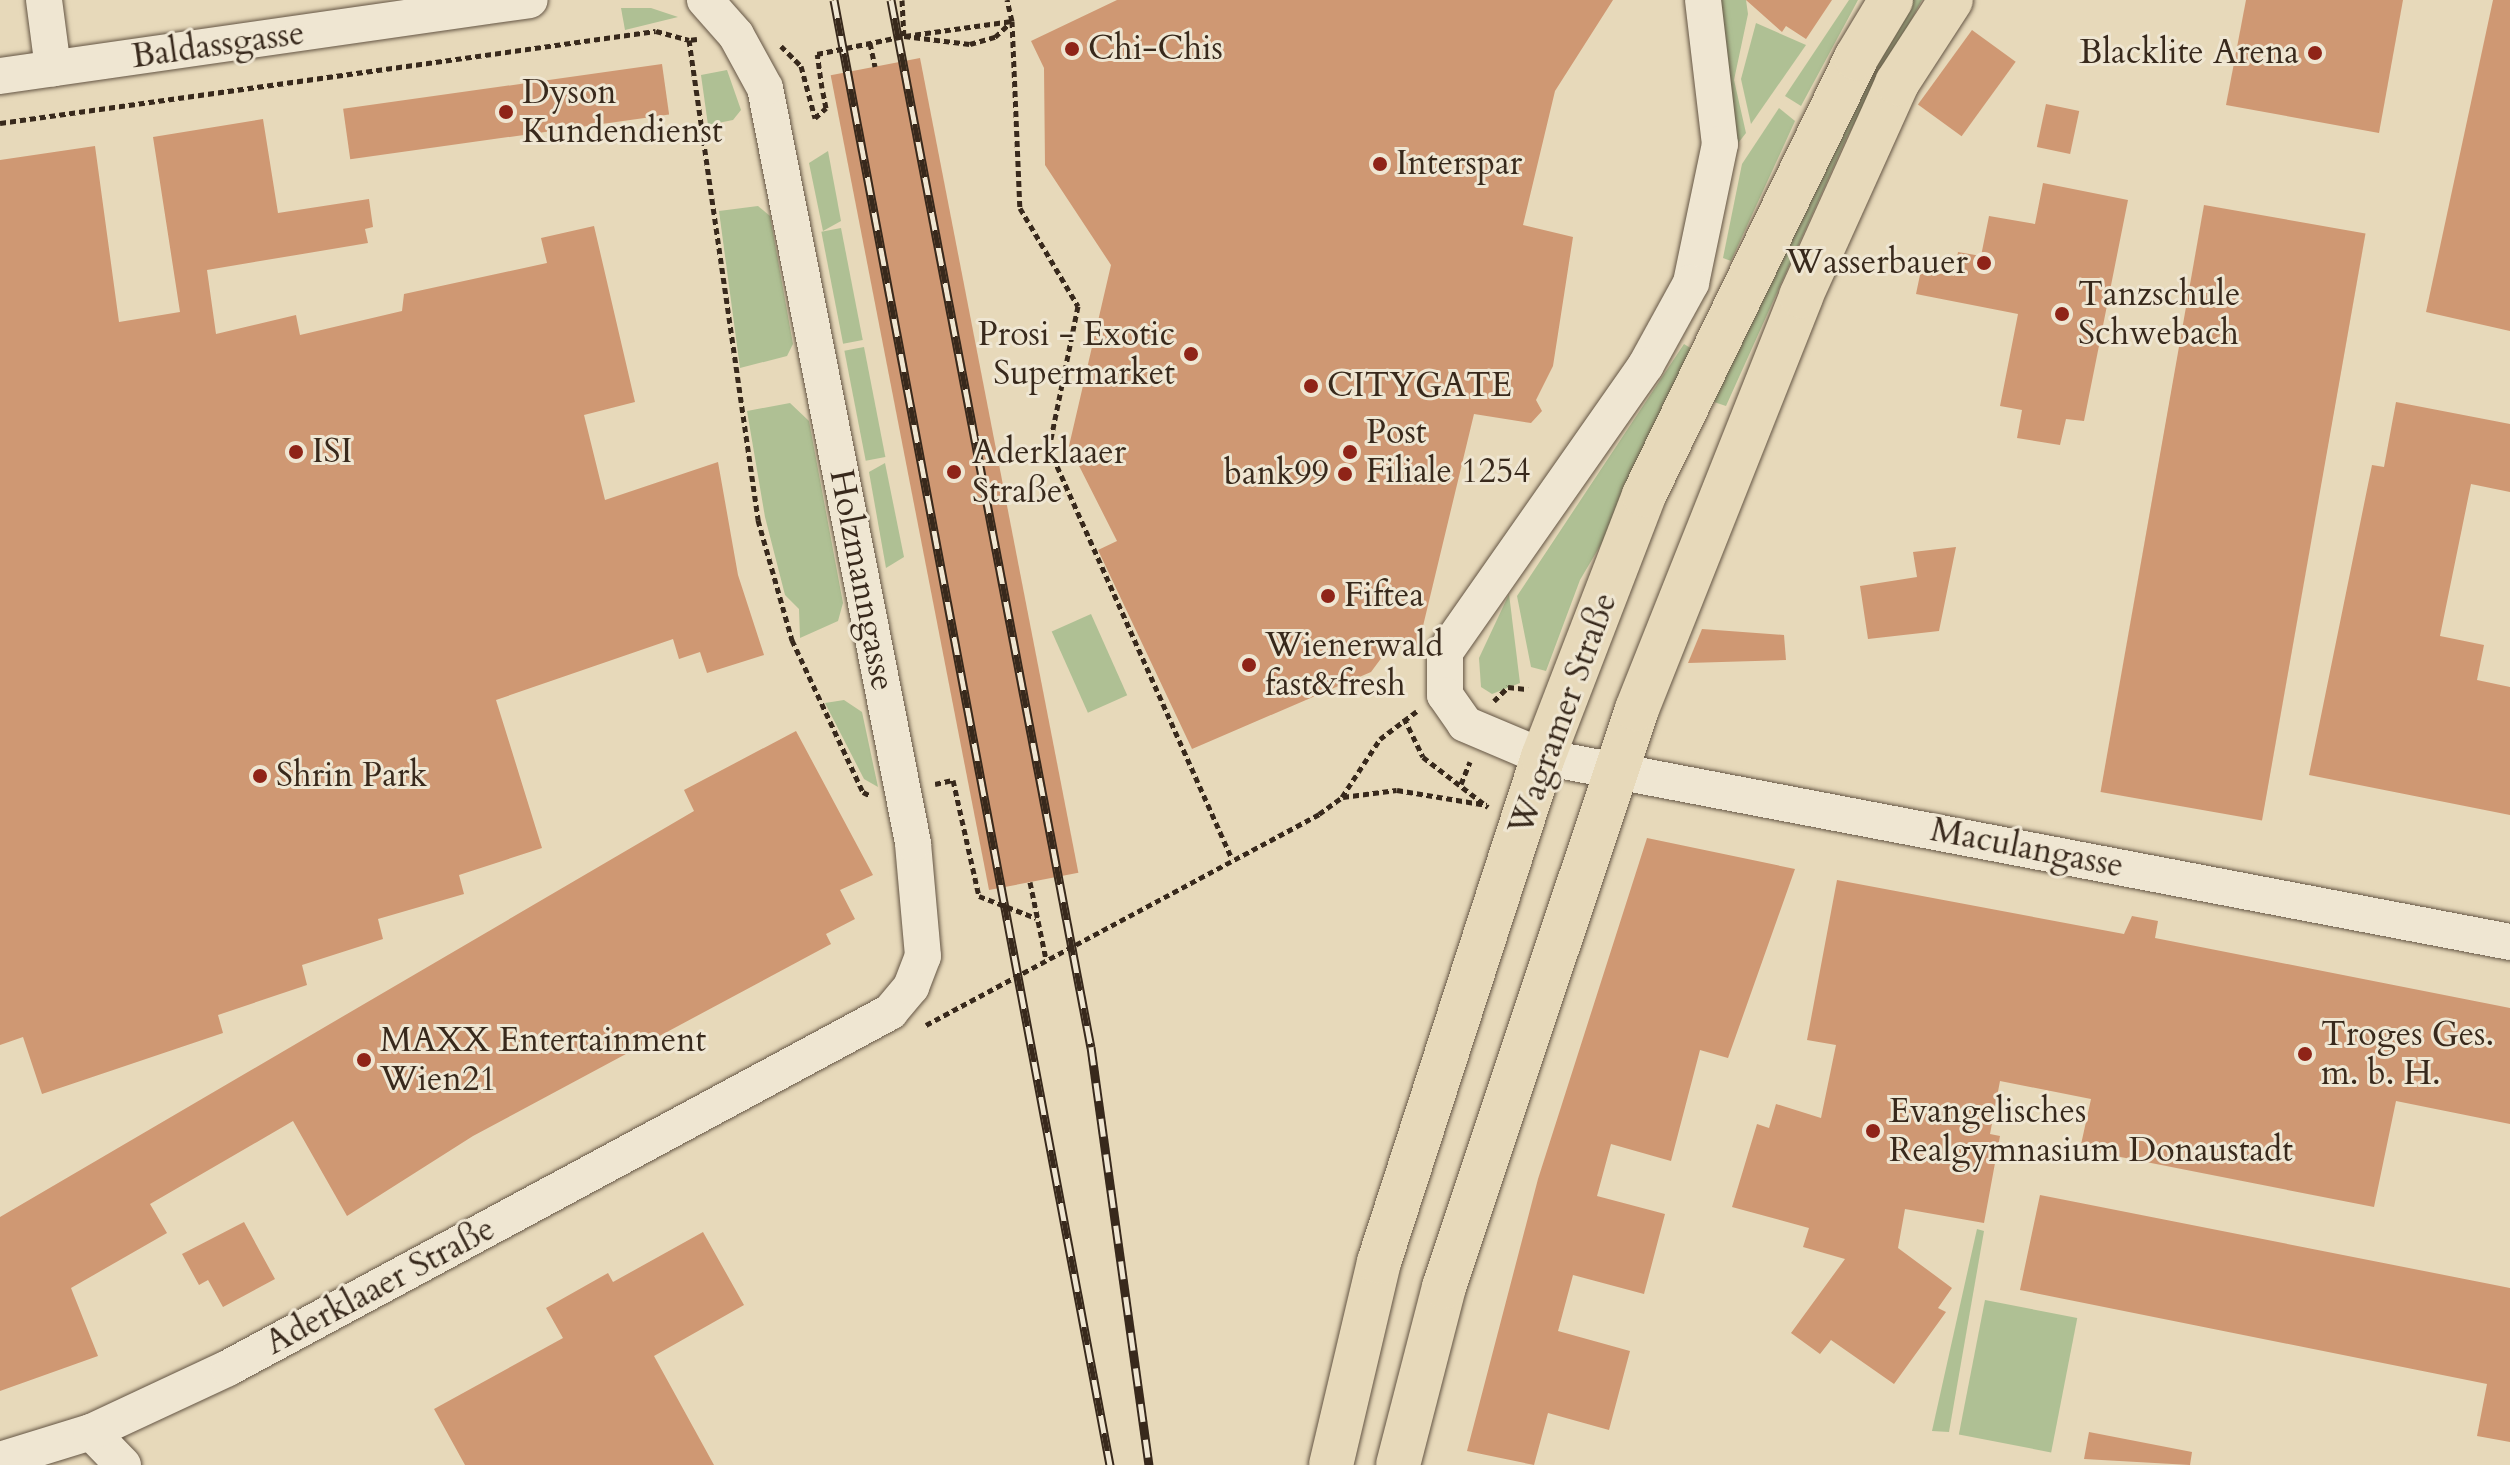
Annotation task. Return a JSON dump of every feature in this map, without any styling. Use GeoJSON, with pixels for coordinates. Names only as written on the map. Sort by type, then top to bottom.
{"type":"FeatureCollection","features":[{"type":"Feature","properties":{"kind":"main road","name":"Wagramer Straße"},"geometry":{"type":"LineString","coordinates":[[1331,1465],[1379,1262],[1543,757],[1644,495],[1856,58],[1891,0]]}},
{"type":"Feature","properties":{"kind":"main road","name":"Wagramer Straße"},"geometry":{"type":"LineString","coordinates":[[1398,1465],[1444,1287],[1616,767],[1801,296],[1897,83],[1951,0]]}},
{"type":"Feature","properties":{"kind":"street"},"geometry":{"type":"LineString","coordinates":[[44,0],[53,68]]}},
{"type":"Feature","properties":{"kind":"street","name":"Baldassgasse"},"geometry":{"type":"LineString","coordinates":[[0,76],[369,12],[530,0]]}},
{"type":"Feature","properties":{"kind":"street","name":"Holzmanngasse"},"geometry":{"type":"LineString","coordinates":[[705,0],[736,35],[765,88],[886,800],[923,916],[923,956],[911,987],[890,1012],[750,1089]]}},
{"type":"Feature","properties":{"kind":"street"},"geometry":{"type":"LineString","coordinates":[[1543,757],[1481,735],[1445,695],[1442,667],[1455,635],[1646,365],[1691,283],[1720,144],[1703,0]]}},
{"type":"Feature","properties":{"kind":"street","name":"Maculangasse"},"geometry":{"type":"LineString","coordinates":[[1543,757],[1616,767],[2510,942]]}},
{"type":"Feature","properties":{"kind":"street","name":"Aderklaaer Straße"},"geometry":{"type":"LineString","coordinates":[[0,1460],[82,1445],[750,1089]]}},
{"type":"Feature","properties":{"kind":"street"},"geometry":{"type":"LineString","coordinates":[[82,1445],[123,1465]]}},
{"type":"Feature","properties":{"kind":"path"},"geometry":{"type":"LineString","coordinates":[[902,0],[904,36]]}},
{"type":"Feature","properties":{"kind":"path"},"geometry":{"type":"LineString","coordinates":[[1007,0],[1012,21],[1020,208],[1078,306],[1049,448],[1232,859]]}},
{"type":"Feature","properties":{"kind":"path"},"geometry":{"type":"LineString","coordinates":[[904,36],[970,44],[995,37],[1012,21]]}},
{"type":"Feature","properties":{"kind":"path"},"geometry":{"type":"LineString","coordinates":[[0,123],[656,31],[689,40],[736,35],[791,49],[815,118],[826,108],[817,54],[922,32],[1012,21]]}},
{"type":"Feature","properties":{"kind":"path"},"geometry":{"type":"LineString","coordinates":[[689,40],[758,520],[806,675],[863,792],[886,800],[953,780],[979,896],[1036,918]]}},
{"type":"Feature","properties":{"kind":"path"},"geometry":{"type":"LineString","coordinates":[[870,43],[875,66]]}},
{"type":"Feature","properties":{"kind":"path"},"geometry":{"type":"LineString","coordinates":[[1342,797],[1360,764],[1404,718],[1445,695]]}},
{"type":"Feature","properties":{"kind":"path"},"geometry":{"type":"LineString","coordinates":[[1404,718],[1423,757],[1461,784],[1466,772]]}},
{"type":"Feature","properties":{"kind":"path"},"geometry":{"type":"LineString","coordinates":[[945,1015],[1342,797],[1397,790],[1488,805]]}},
{"type":"Feature","properties":{"kind":"path"},"geometry":{"type":"LineString","coordinates":[[1030,882],[1046,959]]}},
{"type":"Feature","properties":{"kind":"green space"},"geometry":{"type":"Polygon","coordinates":[[[1720,0],[1746,0],[1748,14],[1734,80],[1746,133],[1735,147],[1720,0]]]}},
{"type":"Feature","properties":{"kind":"green space"},"geometry":{"type":"Polygon","coordinates":[[[1849,0],[1858,0],[1801,106],[1785,96],[1849,0]]]}},
{"type":"Feature","properties":{"kind":"green space"},"geometry":{"type":"Polygon","coordinates":[[[1897,0],[1922,0],[1847,137],[1726,406],[1714,402],[1752,290],[1897,0]]]}},
{"type":"Feature","properties":{"kind":"green space"},"geometry":{"type":"Polygon","coordinates":[[[621,8],[651,8],[678,17],[625,30],[621,8]]]}},
{"type":"Feature","properties":{"kind":"green space"},"geometry":{"type":"Polygon","coordinates":[[[1756,23],[1806,45],[1751,124],[1741,79],[1756,23]]]}},
{"type":"Feature","properties":{"kind":"green space"},"geometry":{"type":"Polygon","coordinates":[[[727,70],[741,110],[733,120],[708,125],[701,75],[727,70]]]}},
{"type":"Feature","properties":{"kind":"green space"},"geometry":{"type":"Polygon","coordinates":[[[1779,108],[1795,121],[1731,261],[1723,258],[1742,164],[1779,108]]]}},
{"type":"Feature","properties":{"kind":"green space"},"geometry":{"type":"Polygon","coordinates":[[[828,151],[841,221],[823,231],[809,163],[828,151]]]}},
{"type":"Feature","properties":{"kind":"green space"},"geometry":{"type":"Polygon","coordinates":[[[758,206],[770,216],[793,344],[787,356],[740,368],[719,211],[758,206]]]}},
{"type":"Feature","properties":{"kind":"green space"},"geometry":{"type":"Polygon","coordinates":[[[841,228],[863,340],[843,344],[821,232],[841,228]]]}},
{"type":"Feature","properties":{"kind":"green space"},"geometry":{"type":"Polygon","coordinates":[[[1684,344],[1692,349],[1630,495],[1580,580],[1546,671],[1531,667],[1517,596],[1684,344]]]}},
{"type":"Feature","properties":{"kind":"green space"},"geometry":{"type":"Polygon","coordinates":[[[864,347],[885,457],[866,461],[844,351],[864,347]]]}},
{"type":"Feature","properties":{"kind":"green space"},"geometry":{"type":"Polygon","coordinates":[[[790,403],[809,421],[843,603],[838,621],[800,638],[799,609],[785,595],[765,517],[747,411],[790,403]]]}},
{"type":"Feature","properties":{"kind":"green space"},"geometry":{"type":"Polygon","coordinates":[[[885,463],[904,557],[886,568],[869,472],[885,463]]]}},
{"type":"Feature","properties":{"kind":"green space"},"geometry":{"type":"Polygon","coordinates":[[[1509,594],[1520,683],[1492,694],[1481,687],[1479,658],[1509,594]]]}},
{"type":"Feature","properties":{"kind":"green space"},"geometry":{"type":"Polygon","coordinates":[[[1091,614],[1127,695],[1088,713],[1052,631],[1091,614]]]}},
{"type":"Feature","properties":{"kind":"green space"},"geometry":{"type":"Polygon","coordinates":[[[844,700],[862,712],[878,787],[864,779],[825,703],[844,700]]]}},
{"type":"Feature","properties":{"kind":"green space"},"geometry":{"type":"Polygon","coordinates":[[[1977,1229],[1984,1231],[1949,1432],[1932,1431],[1977,1229]]]}},
{"type":"Feature","properties":{"kind":"green space"},"geometry":{"type":"Polygon","coordinates":[[[1985,1300],[2077,1318],[2051,1452],[1959,1434],[1985,1300]]]}},
{"type":"Feature","properties":{"kind":"building","name":"CITYGATE"},"geometry":{"type":"Polygon","coordinates":[[[1117,0],[1613,0],[1555,91],[1523,225],[1573,237],[1553,366],[1536,400],[1542,411],[1531,423],[1474,414],[1417,651],[1391,645],[1371,672],[1192,749],[1098,550],[1117,541],[1069,446],[1111,265],[1045,165],[1044,68],[1031,41],[1117,0]]]}},
{"type":"Feature","properties":{"kind":"building"},"geometry":{"type":"Polygon","coordinates":[[[1746,0],[1832,0],[1806,39],[1786,26],[1782,32],[1746,0]]]}},
{"type":"Feature","properties":{"kind":"building","name":"Blacklite Arena"},"geometry":{"type":"Polygon","coordinates":[[[2246,0],[2403,0],[2379,133],[2226,105],[2246,0]]]}},
{"type":"Feature","properties":{"kind":"building"},"geometry":{"type":"Polygon","coordinates":[[[2493,0],[2510,0],[2510,331],[2426,312],[2493,0]]]}},
{"type":"Feature","properties":{"kind":"building"},"geometry":{"type":"Polygon","coordinates":[[[1972,30],[2016,62],[1962,136],[1918,104],[1972,30]]]}},
{"type":"Feature","properties":{"kind":"building"},"geometry":{"type":"Polygon","coordinates":[[[920,58],[1078,873],[989,890],[831,75],[920,58]]]}},
{"type":"Feature","properties":{"kind":"building","name":"Dyson Kundendienst"},"geometry":{"type":"Polygon","coordinates":[[[662,64],[669,115],[350,159],[343,109],[662,64]]]}},
{"type":"Feature","properties":{"kind":"building"},"geometry":{"type":"Polygon","coordinates":[[[2046,104],[2079,111],[2070,154],[2037,147],[2046,104]]]}},
{"type":"Feature","properties":{"kind":"building"},"geometry":{"type":"Polygon","coordinates":[[[263,119],[278,213],[369,199],[373,227],[365,229],[368,243],[207,270],[216,334],[296,315],[300,335],[402,311],[404,294],[547,263],[541,238],[594,226],[635,402],[584,415],[605,500],[718,462],[738,575],[764,655],[707,673],[700,652],[679,659],[673,639],[496,700],[542,848],[459,875],[464,894],[378,919],[383,939],[302,965],[307,985],[218,1015],[223,1033],[42,1094],[23,1037],[0,1045],[0,160],[95,146],[119,322],[180,312],[153,137],[263,119]]]}},
{"type":"Feature","properties":{"kind":"building","name":"Tanzschule Schwebach"},"geometry":{"type":"Polygon","coordinates":[[[2043,183],[2128,200],[2084,421],[2066,419],[2060,445],[2017,438],[2022,410],[2000,406],[2018,314],[1916,294],[1921,270],[1954,276],[1958,252],[1981,256],[1989,216],[2035,224],[2043,183]]]}},
{"type":"Feature","properties":{"kind":"building"},"geometry":{"type":"Polygon","coordinates":[[[2204,205],[2366,233],[2262,820],[2101,792],[2204,205]]]}},
{"type":"Feature","properties":{"kind":"building"},"geometry":{"type":"Polygon","coordinates":[[[2396,402],[2510,424],[2510,492],[2471,484],[2440,636],[2484,645],[2477,680],[2510,687],[2510,815],[2309,775],[2372,465],[2384,467],[2396,402]]]}},
{"type":"Feature","properties":{"kind":"building"},"geometry":{"type":"Polygon","coordinates":[[[1956,547],[1939,631],[1868,639],[1860,586],[1917,577],[1913,552],[1956,547]]]}},
{"type":"Feature","properties":{"kind":"building"},"geometry":{"type":"Polygon","coordinates":[[[1702,629],[1784,635],[1786,660],[1688,663],[1702,629]]]}},
{"type":"Feature","properties":{"kind":"building","name":"MAXX Entertainment Wien21"},"geometry":{"type":"Polygon","coordinates":[[[796,731],[873,875],[840,890],[855,919],[826,934],[831,944],[473,1136],[347,1216],[293,1121],[150,1204],[167,1233],[71,1288],[98,1356],[0,1391],[0,1217],[694,811],[684,790],[796,731]]]}},
{"type":"Feature","properties":{"kind":"building"},"geometry":{"type":"Polygon","coordinates":[[[1647,838],[1795,869],[1728,1058],[1700,1050],[1671,1161],[1611,1144],[1597,1196],[1665,1214],[1644,1294],[1573,1275],[1558,1331],[1630,1351],[1609,1430],[1548,1413],[1534,1465],[1467,1451],[1538,1179],[1647,838]]]}},
{"type":"Feature","properties":{"kind":"building"},"geometry":{"type":"Polygon","coordinates":[[[1837,880],[2124,934],[2132,916],[2158,921],[2155,938],[2510,1008],[2510,1124],[2396,1101],[2374,1207],[2080,1149],[2091,1099],[2000,1081],[1990,1134],[2000,1136],[1984,1223],[1905,1209],[1898,1248],[1952,1288],[1938,1308],[1946,1312],[1894,1384],[1831,1340],[1820,1354],[1791,1333],[1845,1259],[1803,1247],[1809,1228],[1732,1207],[1757,1124],[1769,1128],[1776,1104],[1821,1118],[1836,1045],[1807,1040],[1837,880]]]}},
{"type":"Feature","properties":{"kind":"building"},"geometry":{"type":"Polygon","coordinates":[[[2040,1195],[2510,1288],[2510,1442],[2477,1436],[2487,1384],[2020,1290],[2040,1195]]]}},
{"type":"Feature","properties":{"kind":"building"},"geometry":{"type":"Polygon","coordinates":[[[244,1222],[275,1279],[223,1307],[208,1280],[199,1285],[182,1254],[244,1222]]]}},
{"type":"Feature","properties":{"kind":"building"},"geometry":{"type":"Polygon","coordinates":[[[703,1232],[744,1305],[654,1356],[714,1465],[465,1465],[434,1409],[563,1338],[546,1308],[608,1273],[613,1282],[703,1232]]]}},
{"type":"Feature","properties":{"kind":"building"},"geometry":{"type":"Polygon","coordinates":[[[2089,1432],[2192,1452],[2190,1465],[2084,1459],[2089,1432]]]}},
{"type":"Feature","properties":{"kind":"railway"},"geometry":{"type":"LineString","coordinates":[[834,0],[1110,1465]]}},
{"type":"Feature","properties":{"kind":"railway"},"geometry":{"type":"LineString","coordinates":[[891,0],[1091,1047],[1149,1465]]}},
{"type":"Feature","properties":{"kind":"place","name":"Chi-Chis"},"geometry":{"type":"Point","coordinates":[1072,49]}},
{"type":"Feature","properties":{"kind":"place","name":"Blacklite Arena"},"geometry":{"type":"Point","coordinates":[2315,53]}},
{"type":"Feature","properties":{"kind":"place","name":"Dyson Kundendienst"},"geometry":{"type":"Point","coordinates":[506,112]}},
{"type":"Feature","properties":{"kind":"place","name":"Interspar"},"geometry":{"type":"Point","coordinates":[1380,164]}},
{"type":"Feature","properties":{"kind":"place","name":"Wasserbauer"},"geometry":{"type":"Point","coordinates":[1984,263]}},
{"type":"Feature","properties":{"kind":"place","name":"Tanzschule Schwebach"},"geometry":{"type":"Point","coordinates":[2062,314]}},
{"type":"Feature","properties":{"kind":"place","name":"Prosi - Exotic Supermarket"},"geometry":{"type":"Point","coordinates":[1191,354]}},
{"type":"Feature","properties":{"kind":"place","name":"CITYGATE"},"geometry":{"type":"Point","coordinates":[1311,386]}},
{"type":"Feature","properties":{"kind":"place","name":"ISI"},"geometry":{"type":"Point","coordinates":[296,452]}},
{"type":"Feature","properties":{"kind":"place","name":"Post Filiale 1254"},"geometry":{"type":"Point","coordinates":[1350,452]}},
{"type":"Feature","properties":{"kind":"place","name":"Aderklaaer Straße"},"geometry":{"type":"Point","coordinates":[954,472]}},
{"type":"Feature","properties":{"kind":"place","name":"bank99"},"geometry":{"type":"Point","coordinates":[1345,474]}},
{"type":"Feature","properties":{"kind":"place","name":"Fiftea"},"geometry":{"type":"Point","coordinates":[1328,596]}},
{"type":"Feature","properties":{"kind":"place","name":"Wienerwald fast&fresh"},"geometry":{"type":"Point","coordinates":[1249,665]}},
{"type":"Feature","properties":{"kind":"place","name":"Shrin Park"},"geometry":{"type":"Point","coordinates":[260,776]}},
{"type":"Feature","properties":{"kind":"place","name":"Troges Ges. m. b. H."},"geometry":{"type":"Point","coordinates":[2305,1054]}},
{"type":"Feature","properties":{"kind":"place","name":"MAXX Entertainment Wien21"},"geometry":{"type":"Point","coordinates":[364,1060]}},
{"type":"Feature","properties":{"kind":"place","name":"Evangelisches Realgymnasium Donaustadt"},"geometry":{"type":"Point","coordinates":[1873,1131]}}]}
